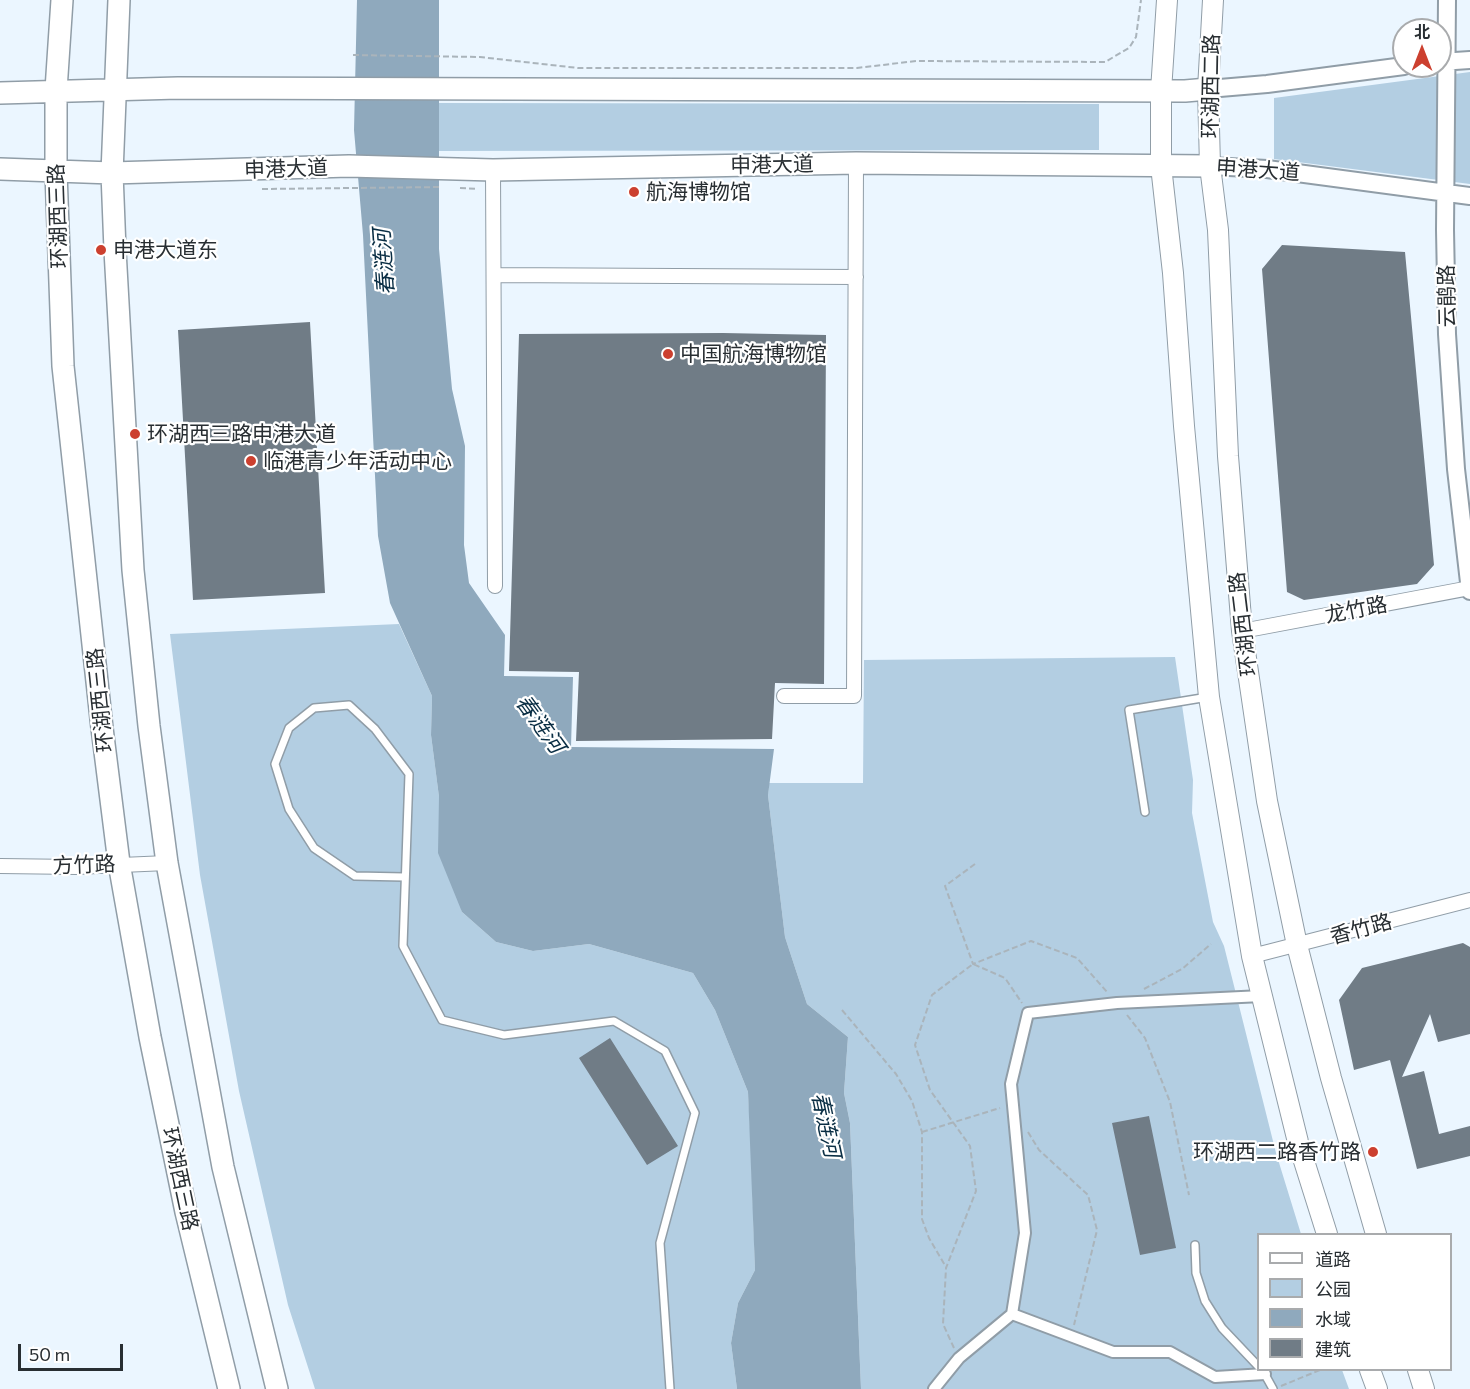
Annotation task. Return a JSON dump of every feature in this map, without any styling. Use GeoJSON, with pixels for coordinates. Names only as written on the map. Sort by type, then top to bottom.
{"type":"FeatureCollection","features":[{"type":"Feature","properties":{"kind":"main road","name":"环湖西三路"},"geometry":{"type":"LineString","coordinates":[[62,0],[56,90],[56,172],[63,366],[119,863],[150,1037],[186,1212],[229,1389]]}},
{"type":"Feature","properties":{"kind":"main road"},"geometry":{"type":"LineString","coordinates":[[120,0],[112,173],[133,570],[149,726],[167,863],[223,1167],[277,1389]]}},
{"type":"Feature","properties":{"kind":"main road","name":"环湖西二路"},"geometry":{"type":"LineString","coordinates":[[1167,0],[1161,91],[1161,166],[1173,273],[1184,426],[1209,697],[1252,956],[1298,1142],[1327,1233]]}},
{"type":"Feature","properties":{"kind":"main road","name":"环湖西二路"},"geometry":{"type":"LineString","coordinates":[[1213,0],[1208,89],[1210,166],[1218,230],[1228,456],[1242,631],[1267,801],[1298,945],[1331,1077],[1376,1233]]}},
{"type":"Feature","properties":{"kind":"main road"},"geometry":{"type":"LineString","coordinates":[[0,93],[117,88],[1161,91],[1208,89]]}},
{"type":"Feature","properties":{"kind":"main road","name":"申港大道"},"geometry":{"type":"LineString","coordinates":[[0,169],[112,173],[349,166],[460,178],[493,170],[856,164],[1210,166]]}},
{"type":"Feature","properties":{"kind":"main road"},"geometry":{"type":"LineString","coordinates":[[1370,1371],[1377,1389]]}},
{"type":"Feature","properties":{"kind":"main road"},"geometry":{"type":"LineString","coordinates":[[1418,1371],[1424,1389]]}},
{"type":"Feature","properties":{"kind":"street","name":"云鹃路"},"geometry":{"type":"LineString","coordinates":[[1445,18],[1446,0]]}},
{"type":"Feature","properties":{"kind":"street"},"geometry":{"type":"LineString","coordinates":[[1452,61],[1470,60]]}},
{"type":"Feature","properties":{"kind":"street"},"geometry":{"type":"LineString","coordinates":[[1208,89],[1267,84],[1392,68]]}},
{"type":"Feature","properties":{"kind":"street","name":"云鹃路"},"geometry":{"type":"LineString","coordinates":[[1443,78],[1447,334],[1456,469],[1470,589]]}},
{"type":"Feature","properties":{"kind":"street"},"geometry":{"type":"LineString","coordinates":[[784,696],[854,696],[856,164]]}},
{"type":"Feature","properties":{"kind":"street","name":"申港大道"},"geometry":{"type":"LineString","coordinates":[[1210,166],[1267,169],[1470,196]]}},
{"type":"Feature","properties":{"kind":"street"},"geometry":{"type":"LineString","coordinates":[[493,170],[495,586]]}},
{"type":"Feature","properties":{"kind":"street"},"geometry":{"type":"LineString","coordinates":[[495,275],[856,277]]}},
{"type":"Feature","properties":{"kind":"street","name":"龙竹路"},"geometry":{"type":"LineString","coordinates":[[1242,631],[1470,589]]}},
{"type":"Feature","properties":{"kind":"street","name":"方竹路"},"geometry":{"type":"LineString","coordinates":[[0,866],[76,867],[119,863],[167,863]]}},
{"type":"Feature","properties":{"kind":"street","name":"香竹路"},"geometry":{"type":"LineString","coordinates":[[1252,956],[1470,900]]}},
{"type":"Feature","properties":{"kind":"street"},"geometry":{"type":"LineString","coordinates":[[934,1389],[959,1359],[1012,1314],[1025,1233],[1011,1084],[1028,1013],[1117,1003],[1262,996]]}},
{"type":"Feature","properties":{"kind":"street"},"geometry":{"type":"LineString","coordinates":[[1012,1314],[1113,1352],[1170,1352],[1215,1377],[1257,1371]]}},
{"type":"Feature","properties":{"kind":"lane"},"geometry":{"type":"LineString","coordinates":[[1144,812],[1129,710],[1209,697]]}},
{"type":"Feature","properties":{"kind":"lane"},"geometry":{"type":"LineString","coordinates":[[404,877],[355,876],[314,848],[289,809],[275,764],[289,728],[314,708],[349,705],[375,729],[409,774],[403,946],[442,1020],[504,1035],[614,1021],[665,1051],[695,1113],[660,1243],[670,1389]]}},
{"type":"Feature","properties":{"kind":"lane"},"geometry":{"type":"LineString","coordinates":[[1195,1245],[1196,1272],[1205,1301],[1222,1328],[1257,1365]]}},
{"type":"Feature","properties":{"kind":"lane"},"geometry":{"type":"LineString","coordinates":[[1263,1371],[1274,1389]]}},
{"type":"Feature","properties":{"kind":"path"},"geometry":{"type":"LineString","coordinates":[[353,55],[443,56],[589,68],[857,68],[916,61],[1105,62],[1129,48],[1136,37],[1141,0]]}},
{"type":"Feature","properties":{"kind":"path"},"geometry":{"type":"LineString","coordinates":[[460,178],[483,189]]}},
{"type":"Feature","properties":{"kind":"path"},"geometry":{"type":"LineString","coordinates":[[262,189],[448,187]]}},
{"type":"Feature","properties":{"kind":"path"},"geometry":{"type":"LineString","coordinates":[[975,864],[945,886],[973,964],[1005,978],[1028,1013]]}},
{"type":"Feature","properties":{"kind":"path"},"geometry":{"type":"LineString","coordinates":[[959,1359],[944,1324],[946,1268],[976,1191],[970,1146],[930,1090],[915,1044],[932,995],[973,964],[1032,941],[1077,958],[1145,1038],[1170,1102],[1189,1195]]}},
{"type":"Feature","properties":{"kind":"path"},"geometry":{"type":"LineString","coordinates":[[1117,1003],[1182,969],[1211,944]]}},
{"type":"Feature","properties":{"kind":"path"},"geometry":{"type":"LineString","coordinates":[[842,1010],[896,1074],[912,1101],[922,1132],[922,1219],[929,1238],[946,1268]]}},
{"type":"Feature","properties":{"kind":"path"},"geometry":{"type":"LineString","coordinates":[[922,1132],[1012,1104]]}},
{"type":"Feature","properties":{"kind":"path"},"geometry":{"type":"LineString","coordinates":[[1028,1132],[1040,1150],[1088,1195],[1097,1230],[1072,1335]]}},
{"type":"Feature","properties":{"kind":"path"},"geometry":{"type":"LineString","coordinates":[[1274,1389],[1318,1371]]}},
{"type":"Feature","properties":{"kind":"green space"},"geometry":{"type":"Polygon","coordinates":[[[1470,72],[1470,184],[1274,159],[1274,98],[1425,78],[1452,78],[1452,74],[1470,72]]]}},
{"type":"Feature","properties":{"kind":"green space"},"geometry":{"type":"Polygon","coordinates":[[[438,103],[1099,104],[1099,150],[438,151],[438,103]]]}},
{"type":"Feature","properties":{"kind":"green space"},"geometry":{"type":"Polygon","coordinates":[[[399,624],[432,696],[431,735],[439,797],[462,912],[496,942],[533,951],[589,944],[693,973],[715,1010],[748,1092],[755,1270],[738,1303],[731,1343],[737,1389],[315,1389],[288,1305],[239,1091],[200,875],[170,634],[399,624]]]}},
{"type":"Feature","properties":{"kind":"green space"},"geometry":{"type":"Polygon","coordinates":[[[1175,657],[1193,780],[1192,813],[1213,922],[1224,946],[1276,1153],[1301,1233],[1257,1233],[1257,1371],[1342,1371],[1349,1389],[861,1389],[850,1123],[844,1093],[848,1037],[807,1004],[785,937],[768,795],[769,783],[863,783],[864,660],[1175,657]]]}},
{"type":"Feature","properties":{"kind":"water","name":"春涟河"},"geometry":{"type":"Polygon","coordinates":[[[357,0],[439,0],[439,249],[452,389],[465,446],[464,545],[469,583],[505,635],[504,676],[573,677],[571,747],[774,749],[768,795],[785,937],[807,1004],[848,1037],[844,1093],[850,1123],[861,1389],[737,1389],[731,1343],[738,1303],[755,1270],[748,1092],[715,1010],[693,973],[589,944],[533,951],[496,942],[462,912],[438,853],[439,797],[431,735],[432,696],[390,603],[378,536],[363,235],[354,130],[357,0]]]}},
{"type":"Feature","properties":{"kind":"building"},"geometry":{"type":"Polygon","coordinates":[[[1282,245],[1405,252],[1434,565],[1417,584],[1304,600],[1287,592],[1262,269],[1282,245]]]}},
{"type":"Feature","properties":{"kind":"building","name":"临港青少年活动中心"},"geometry":{"type":"Polygon","coordinates":[[[310,322],[325,593],[193,600],[178,330],[310,322]]]}},
{"type":"Feature","properties":{"kind":"building","name":"中国航海博物馆"},"geometry":{"type":"Polygon","coordinates":[[[519,334],[826,335],[824,684],[775,683],[772,739],[576,741],[579,672],[509,671],[519,334]]]}},
{"type":"Feature","properties":{"kind":"building"},"geometry":{"type":"Polygon","coordinates":[[[1463,943],[1470,947],[1470,1034],[1438,1042],[1430,1014],[1402,1077],[1424,1071],[1439,1134],[1470,1126],[1470,1156],[1417,1169],[1390,1060],[1354,1070],[1339,1000],[1362,968],[1463,943]]]}},
{"type":"Feature","properties":{"kind":"building"},"geometry":{"type":"Polygon","coordinates":[[[610,1038],[678,1146],[647,1165],[579,1058],[610,1038]]]}},
{"type":"Feature","properties":{"kind":"building"},"geometry":{"type":"Polygon","coordinates":[[[1149,1116],[1176,1248],[1140,1255],[1112,1123],[1149,1116]]]}},
{"type":"Feature","properties":{"kind":"place","name":"航海博物馆"},"geometry":{"type":"Point","coordinates":[634,192]}},
{"type":"Feature","properties":{"kind":"place","name":"申港大道东"},"geometry":{"type":"Point","coordinates":[101,250]}},
{"type":"Feature","properties":{"kind":"place","name":"中国航海博物馆"},"geometry":{"type":"Point","coordinates":[668,354]}},
{"type":"Feature","properties":{"kind":"place","name":"环湖西三路申港大道"},"geometry":{"type":"Point","coordinates":[135,434]}},
{"type":"Feature","properties":{"kind":"place","name":"临港青少年活动中心"},"geometry":{"type":"Point","coordinates":[251,461]}},
{"type":"Feature","properties":{"kind":"place","name":"环湖西二路香竹路"},"geometry":{"type":"Point","coordinates":[1373,1152]}}]}
